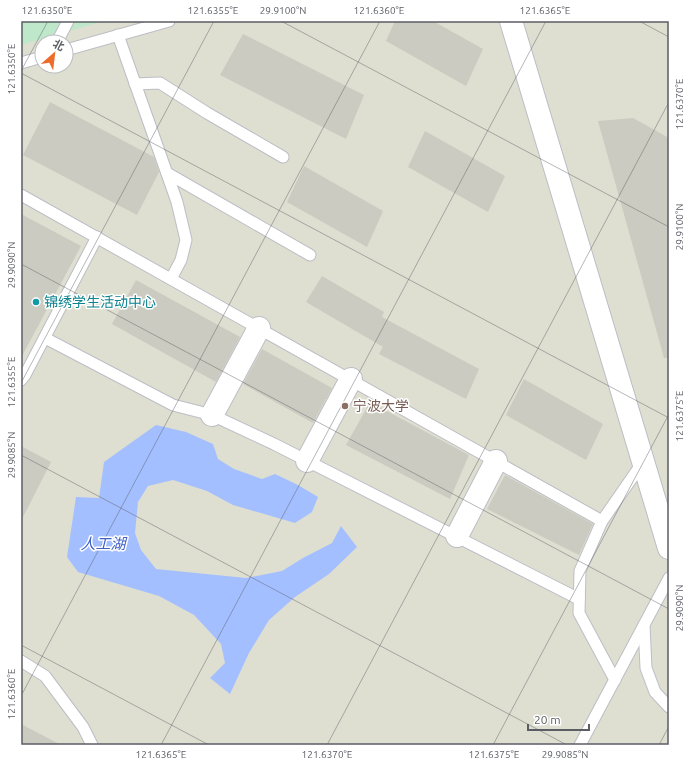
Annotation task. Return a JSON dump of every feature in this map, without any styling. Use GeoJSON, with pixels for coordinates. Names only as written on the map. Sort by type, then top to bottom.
{"type":"FeatureCollection","features":[{"type":"Feature","properties":{"kind":"street"},"geometry":{"type":"LineString","coordinates":[[511,21],[669,548]]}},
{"type":"Feature","properties":{"kind":"street"},"geometry":{"type":"LineString","coordinates":[[212,415],[259,328]]}},
{"type":"Feature","properties":{"kind":"street"},"geometry":{"type":"LineString","coordinates":[[307,461],[351,379]]}},
{"type":"Feature","properties":{"kind":"street"},"geometry":{"type":"LineString","coordinates":[[457,536],[496,461]]}},
{"type":"Feature","properties":{"kind":"lane"},"geometry":{"type":"LineString","coordinates":[[61,34],[68,21]]}},
{"type":"Feature","properties":{"kind":"lane"},"geometry":{"type":"LineString","coordinates":[[74,48],[169,21]]}},
{"type":"Feature","properties":{"kind":"lane"},"geometry":{"type":"LineString","coordinates":[[118,35],[178,202],[186,240],[181,260],[171,279]]}},
{"type":"Feature","properties":{"kind":"lane"},"geometry":{"type":"LineString","coordinates":[[21,63],[34,59]]}},
{"type":"Feature","properties":{"kind":"lane"},"geometry":{"type":"LineString","coordinates":[[135,84],[160,83],[207,113],[283,157]]}},
{"type":"Feature","properties":{"kind":"lane"},"geometry":{"type":"LineString","coordinates":[[167,173],[310,255]]}},
{"type":"Feature","properties":{"kind":"lane"},"geometry":{"type":"LineString","coordinates":[[21,195],[602,520]]}},
{"type":"Feature","properties":{"kind":"lane"},"geometry":{"type":"LineString","coordinates":[[21,380],[45,338],[97,238]]}},
{"type":"Feature","properties":{"kind":"lane"},"geometry":{"type":"LineString","coordinates":[[45,338],[172,405],[212,415],[307,461],[579,599]]}},
{"type":"Feature","properties":{"kind":"lane"},"geometry":{"type":"LineString","coordinates":[[615,680],[579,613],[580,571],[602,520],[643,462]]}},
{"type":"Feature","properties":{"kind":"lane"},"geometry":{"type":"LineString","coordinates":[[580,745],[669,578]]}},
{"type":"Feature","properties":{"kind":"lane"},"geometry":{"type":"LineString","coordinates":[[644,625],[646,668],[655,692],[669,707]]}},
{"type":"Feature","properties":{"kind":"lane"},"geometry":{"type":"LineString","coordinates":[[21,661],[45,676],[83,727],[92,745]]}},
{"type":"Feature","properties":{"kind":"shaded area","name":"宁波大学"},"geometry":{"type":"Polygon","coordinates":[[[21,21],[669,21],[669,745],[21,745],[21,21]]]}},
{"type":"Feature","properties":{"kind":"green space"},"geometry":{"type":"Polygon","coordinates":[[[21,21],[104,21],[59,34],[34,34],[34,41],[21,45],[21,21]]]}},
{"type":"Feature","properties":{"kind":"water","name":"人工湖"},"geometry":{"type":"Polygon","coordinates":[[[156,425],[186,432],[213,444],[218,459],[234,469],[262,479],[275,474],[318,497],[312,512],[295,523],[233,505],[207,491],[173,480],[148,486],[138,502],[135,533],[141,550],[156,569],[246,578],[282,571],[332,543],[341,526],[357,547],[329,574],[295,597],[269,620],[249,653],[230,694],[210,678],[225,663],[221,644],[194,615],[159,596],[78,572],[67,557],[76,497],[99,498],[104,462],[156,425]]]}},
{"type":"Feature","properties":{"kind":"building"},"geometry":{"type":"Polygon","coordinates":[[[395,21],[433,21],[483,49],[466,86],[386,41],[395,21]]]}},
{"type":"Feature","properties":{"kind":"building"},"geometry":{"type":"Polygon","coordinates":[[[243,34],[364,95],[346,139],[220,75],[243,34]]]}},
{"type":"Feature","properties":{"kind":"building"},"geometry":{"type":"Polygon","coordinates":[[[50,102],[154,157],[159,172],[137,215],[23,155],[50,102]]]}},
{"type":"Feature","properties":{"kind":"building"},"geometry":{"type":"Polygon","coordinates":[[[633,118],[669,138],[669,358],[664,358],[598,121],[633,118]]]}},
{"type":"Feature","properties":{"kind":"building"},"geometry":{"type":"Polygon","coordinates":[[[425,131],[505,176],[488,212],[408,167],[425,131]]]}},
{"type":"Feature","properties":{"kind":"building"},"geometry":{"type":"Polygon","coordinates":[[[304,166],[383,211],[367,247],[287,202],[304,166]]]}},
{"type":"Feature","properties":{"kind":"building","name":"锦绣学生活动中心"},"geometry":{"type":"Polygon","coordinates":[[[21,214],[81,246],[21,358],[21,214]]]}},
{"type":"Feature","properties":{"kind":"building"},"geometry":{"type":"Polygon","coordinates":[[[322,276],[384,312],[382,317],[479,369],[466,399],[379,354],[383,347],[306,302],[322,276]]]}},
{"type":"Feature","properties":{"kind":"building"},"geometry":{"type":"Polygon","coordinates":[[[136,280],[240,337],[216,382],[112,324],[136,280]]]}},
{"type":"Feature","properties":{"kind":"building"},"geometry":{"type":"Polygon","coordinates":[[[262,349],[332,388],[313,423],[243,384],[262,349]]]}},
{"type":"Feature","properties":{"kind":"building"},"geometry":{"type":"Polygon","coordinates":[[[524,379],[603,424],[586,460],[506,415],[524,379]]]}},
{"type":"Feature","properties":{"kind":"building"},"geometry":{"type":"Polygon","coordinates":[[[370,402],[469,455],[450,499],[346,445],[370,402]]]}},
{"type":"Feature","properties":{"kind":"building"},"geometry":{"type":"Polygon","coordinates":[[[21,446],[51,462],[21,521],[21,446]]]}},
{"type":"Feature","properties":{"kind":"building"},"geometry":{"type":"Polygon","coordinates":[[[505,475],[593,524],[579,555],[487,509],[505,475]]]}},
{"type":"Feature","properties":{"kind":"building"},"geometry":{"type":"Polygon","coordinates":[[[21,724],[61,745],[21,745],[21,724]]]}},
{"type":"Feature","properties":{"kind":"place","name":"锦绣学生活动中心"},"geometry":{"type":"Point","coordinates":[36,302]}},
{"type":"Feature","properties":{"kind":"place","name":"宁波大学"},"geometry":{"type":"Point","coordinates":[345,406]}}]}
